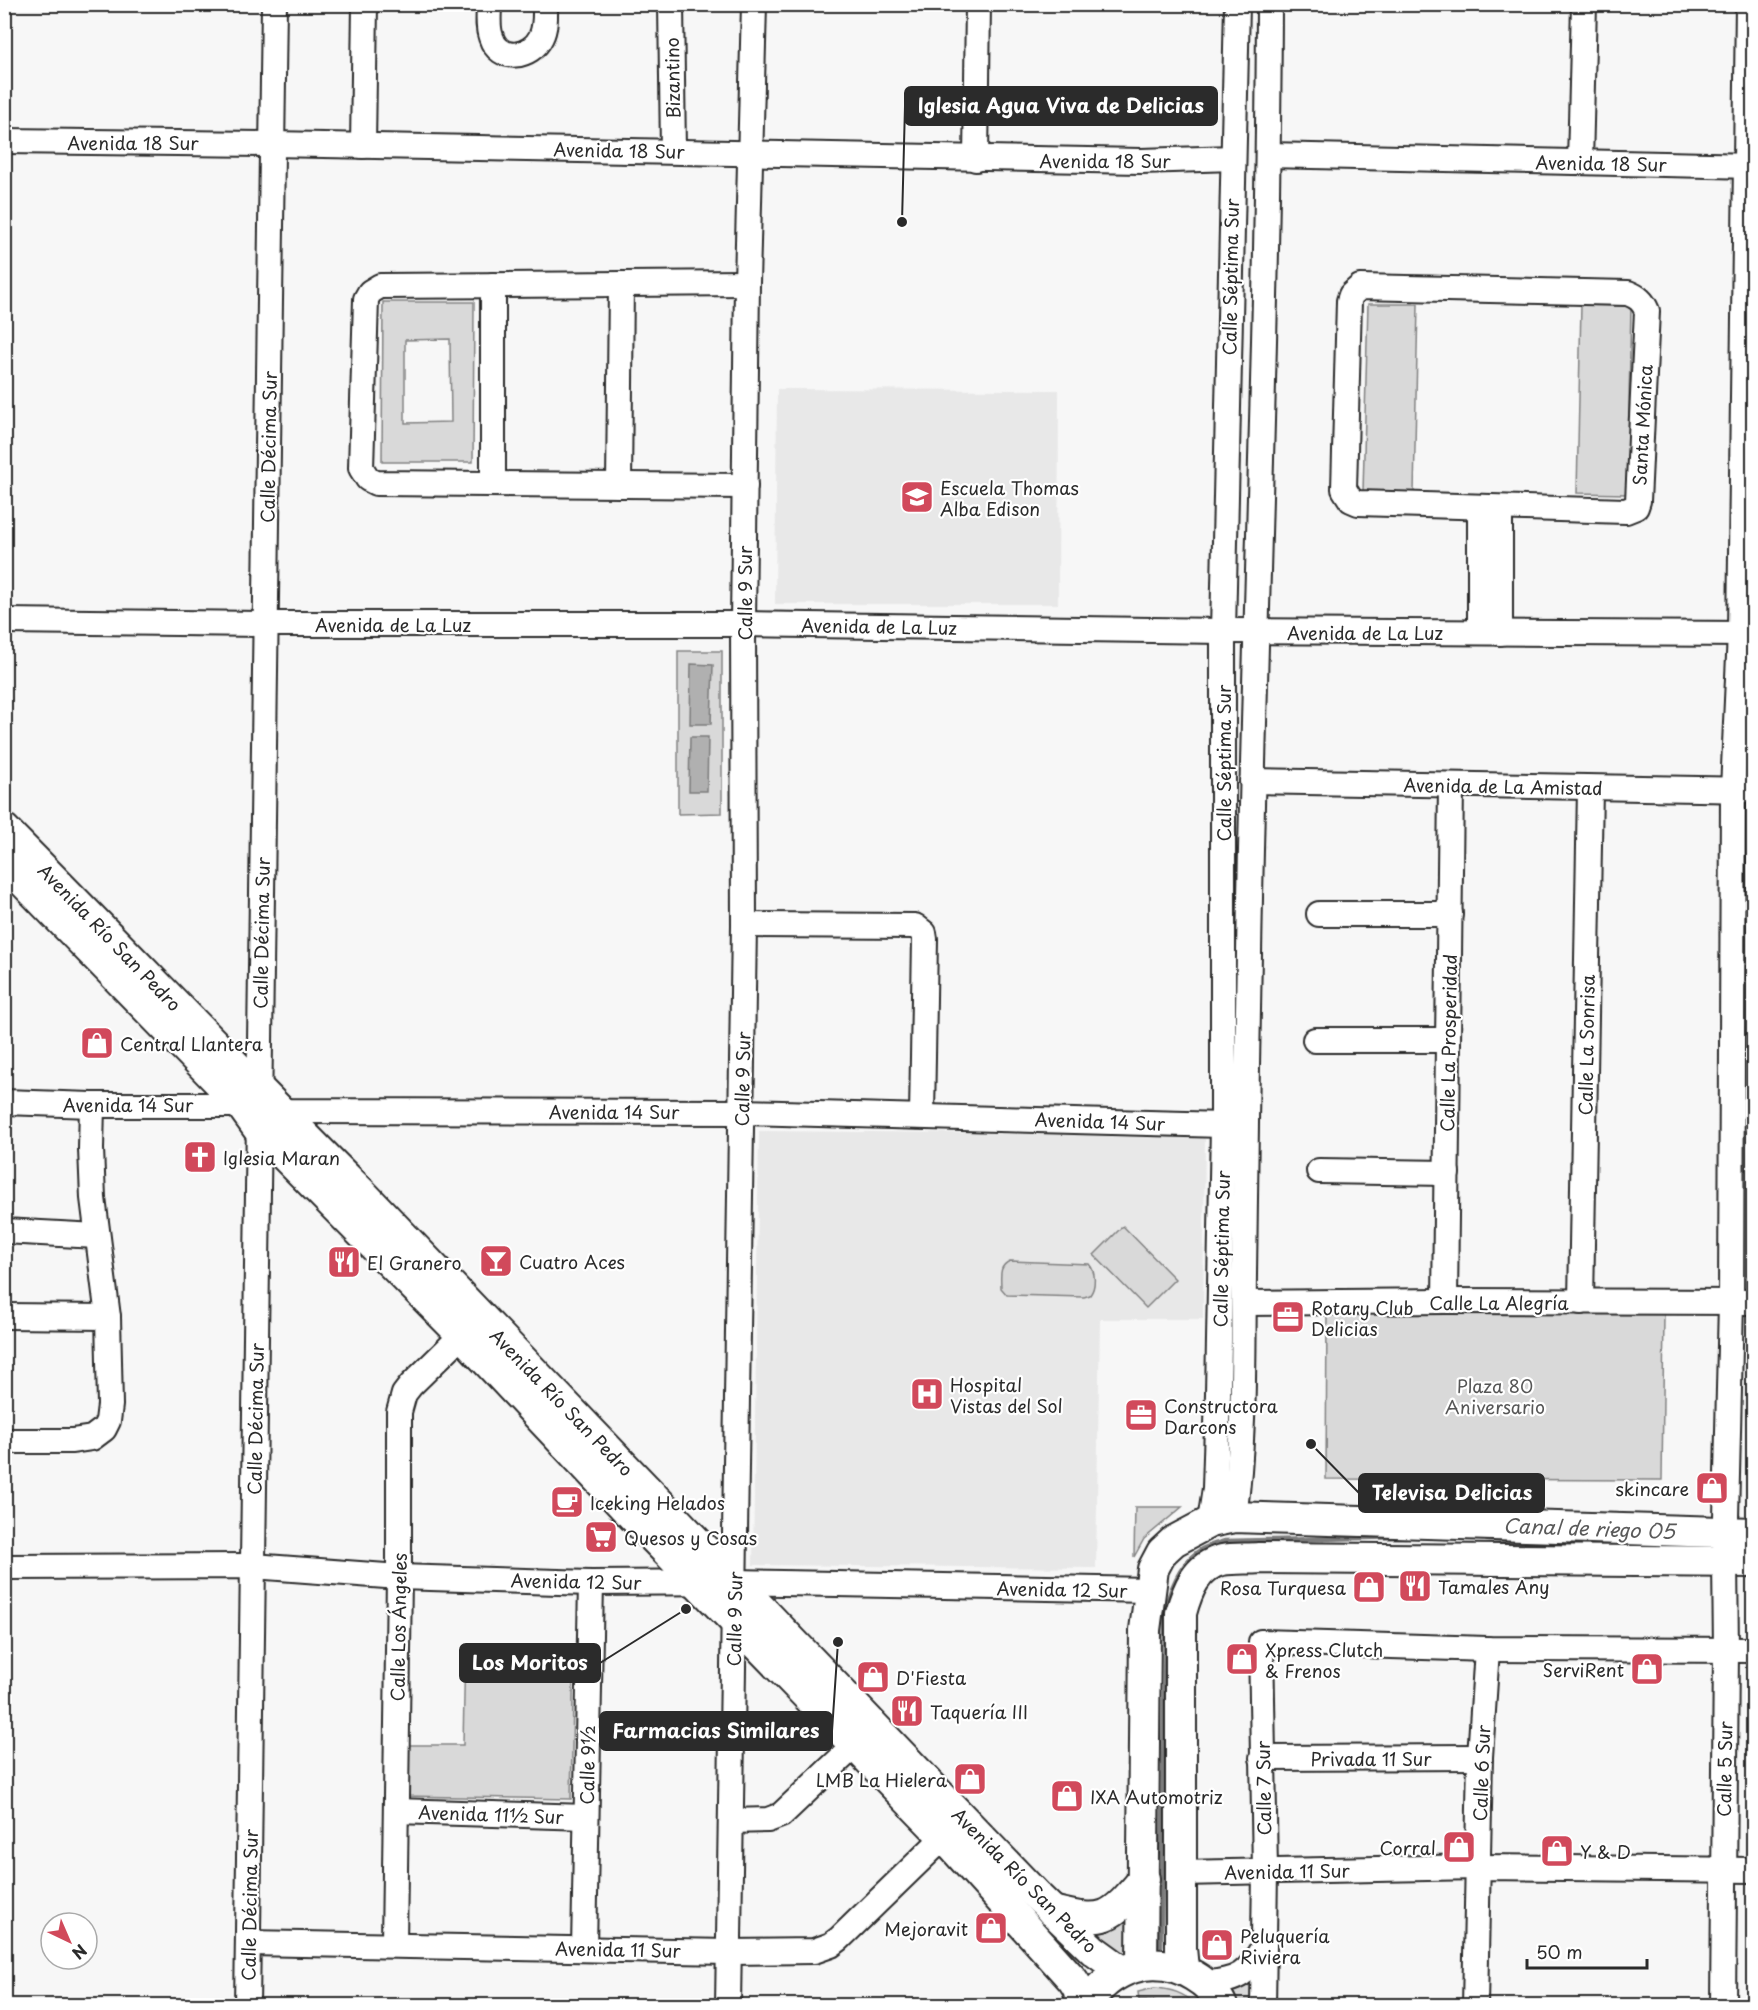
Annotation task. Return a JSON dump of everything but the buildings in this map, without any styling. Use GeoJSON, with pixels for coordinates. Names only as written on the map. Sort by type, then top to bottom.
{"type":"FeatureCollection","features":[{"type":"Feature","properties":{"kind":"main road","name":"Avenida Río San Pedro"},"geometry":{"type":"LineString","coordinates":[[4,829],[166,993],[260,1109],[462,1335],[734,1622],[944,1837],[1073,1980],[1084,2006]]}},
{"type":"Feature","properties":{"kind":"main road","name":"Avenida Río San Pedro"},"geometry":{"type":"LineString","coordinates":[[4,862],[260,1109],[370,1202],[1052,1911],[1093,1950],[1132,1968]]}},
{"type":"Feature","properties":{"kind":"main road"},"geometry":{"type":"LineString","coordinates":[[1204,1986],[1163,1964],[1132,1968],[1144,1879],[1145,1630],[1153,1569],[1162,1552],[1174,1541],[1190,1531],[1222,1519],[1739,1547]]}},
{"type":"Feature","properties":{"kind":"main road"},"geometry":{"type":"LineString","coordinates":[[1204,1986],[1180,1948],[1181,1613],[1187,1591],[1208,1567],[1221,1560],[1259,1558],[1739,1547]]}},
{"type":"Feature","properties":{"kind":"main road"},"geometry":{"type":"LineString","coordinates":[[1052,1911],[1082,1918],[1099,1918],[1112,1912],[1125,1901],[1144,1879]]}},
{"type":"Feature","properties":{"kind":"main road","name":"Avenida Río San Pedro"},"geometry":{"type":"LineString","coordinates":[[1084,2006],[1106,1981],[1132,1968]]}},
{"type":"Feature","properties":{"kind":"street","name":"Calle Décima Sur"},"geometry":{"type":"LineString","coordinates":[[247,2006],[274,4]]}},
{"type":"Feature","properties":{"kind":"street"},"geometry":{"type":"LineString","coordinates":[[363,146],[365,4]]}},
{"type":"Feature","properties":{"kind":"street"},"geometry":{"type":"LineString","coordinates":[[489,4],[489,34],[492,41],[503,52],[511,55],[530,51],[537,44],[544,27],[545,4]]}},
{"type":"Feature","properties":{"kind":"street","name":"Bizantino"},"geometry":{"type":"LineString","coordinates":[[671,4],[673,151]]}},
{"type":"Feature","properties":{"kind":"street","name":"Calle 9 Sur"},"geometry":{"type":"LineString","coordinates":[[728,2006],[742,1112],[743,624],[747,283],[754,4]]}},
{"type":"Feature","properties":{"kind":"street"},"geometry":{"type":"LineString","coordinates":[[976,159],[978,4]]}},
{"type":"Feature","properties":{"kind":"street","name":"Calle Séptima Sur"},"geometry":{"type":"LineString","coordinates":[[1222,1519],[1215,1488],[1223,1125],[1223,632],[1237,4]]}},
{"type":"Feature","properties":{"kind":"street","name":"Calle Séptima Sur"},"geometry":{"type":"LineString","coordinates":[[1222,1519],[1239,1476],[1252,781],[1258,632],[1268,155],[1269,4]]}},
{"type":"Feature","properties":{"kind":"street"},"geometry":{"type":"LineString","coordinates":[[1580,162],[1584,4]]}},
{"type":"Feature","properties":{"kind":"street","name":"Calle 5 Sur"},"geometry":{"type":"LineString","coordinates":[[1723,2006],[1726,1650],[1739,1547],[1743,790],[1747,634],[1751,31],[1748,4]]}},
{"type":"Feature","properties":{"kind":"street","name":"Avenida 18 Sur"},"geometry":{"type":"LineString","coordinates":[[4,141],[673,151],[976,159],[1141,161],[1233,158]]}},
{"type":"Feature","properties":{"kind":"street","name":"Avenida 18 Sur"},"geometry":{"type":"LineString","coordinates":[[1268,155],[1750,166]]}},
{"type":"Feature","properties":{"kind":"street"},"geometry":{"type":"LineString","coordinates":[[745,486],[376,483],[368,479],[361,468],[366,299],[369,292],[380,286],[747,283]]}},
{"type":"Feature","properties":{"kind":"street"},"geometry":{"type":"LineString","coordinates":[[619,485],[621,284]]}},
{"type":"Feature","properties":{"kind":"street"},"geometry":{"type":"LineString","coordinates":[[493,285],[494,484]]}},
{"type":"Feature","properties":{"kind":"street","name":"Santa Mónica"},"geometry":{"type":"LineString","coordinates":[[1360,287],[1628,293],[1638,297],[1644,302],[1647,311],[1636,507],[1626,512],[1490,507],[1358,503],[1346,495],[1344,489],[1351,295],[1360,287]]}},
{"type":"Feature","properties":{"kind":"street"},"geometry":{"type":"LineString","coordinates":[[1490,507],[1490,632]]}},
{"type":"Feature","properties":{"kind":"street","name":"Avenida de La Luz"},"geometry":{"type":"LineString","coordinates":[[4,621],[266,624],[743,624],[1223,632],[1747,634]]}},
{"type":"Feature","properties":{"kind":"street","name":"Avenida de La Amistad"},"geometry":{"type":"LineString","coordinates":[[1252,781],[1743,790]]}},
{"type":"Feature","properties":{"kind":"street","name":"Calle La Prosperidad"},"geometry":{"type":"LineString","coordinates":[[1445,1301],[1451,785]]}},
{"type":"Feature","properties":{"kind":"street","name":"Calle La Sonrisa"},"geometry":{"type":"LineString","coordinates":[[1581,1302],[1590,788]]}},
{"type":"Feature","properties":{"kind":"street"},"geometry":{"type":"LineString","coordinates":[[1319,914],[1450,914]]}},
{"type":"Feature","properties":{"kind":"street"},"geometry":{"type":"LineString","coordinates":[[744,925],[915,926],[920,929],[925,939],[922,1116]]}},
{"type":"Feature","properties":{"kind":"street"},"geometry":{"type":"LineString","coordinates":[[1315,1040],[1448,1040]]}},
{"type":"Feature","properties":{"kind":"street","name":"Avenida 14 Sur"},"geometry":{"type":"LineString","coordinates":[[4,1102],[260,1109],[742,1112],[1223,1125]]}},
{"type":"Feature","properties":{"kind":"street"},"geometry":{"type":"LineString","coordinates":[[4,1441],[72,1441],[92,1438],[104,1429],[108,1421],[110,1405],[108,1317],[97,1236],[92,1172],[92,1105]]}},
{"type":"Feature","properties":{"kind":"street"},"geometry":{"type":"LineString","coordinates":[[1319,1171],[1447,1173]]}},
{"type":"Feature","properties":{"kind":"street"},"geometry":{"type":"LineString","coordinates":[[4,1232],[97,1236]]}},
{"type":"Feature","properties":{"kind":"street","name":"Calle La Alegría"},"geometry":{"type":"LineString","coordinates":[[1244,1303],[1742,1302]]}},
{"type":"Feature","properties":{"kind":"street"},"geometry":{"type":"LineString","coordinates":[[4,1316],[108,1317]]}},
{"type":"Feature","properties":{"kind":"street","name":"Calle Los Ángeles"},"geometry":{"type":"LineString","coordinates":[[394,1944],[400,1402],[411,1385],[462,1335]]}},
{"type":"Feature","properties":{"kind":"street","name":"Avenida 12 Sur"},"geometry":{"type":"LineString","coordinates":[[4,1567],[253,1566],[399,1577],[1149,1590]]}},
{"type":"Feature","properties":{"kind":"street","name":"Calle 9½"},"geometry":{"type":"LineString","coordinates":[[584,1948],[591,1582]]}},
{"type":"Feature","properties":{"kind":"street","name":"Calle 7 Sur"},"geometry":{"type":"LineString","coordinates":[[1263,2006],[1265,1871],[1261,1642],[1487,1649]]}},
{"type":"Feature","properties":{"kind":"street"},"geometry":{"type":"LineString","coordinates":[[1487,1649],[1754,1650]]}},
{"type":"Feature","properties":{"kind":"street","name":"Calle 6 Sur"},"geometry":{"type":"LineString","coordinates":[[1475,2006],[1479,1757],[1487,1649]]}},
{"type":"Feature","properties":{"kind":"street"},"geometry":{"type":"LineString","coordinates":[[731,1821],[768,1820],[781,1815],[855,1745]]}},
{"type":"Feature","properties":{"kind":"street","name":"Privada 11 Sur"},"geometry":{"type":"LineString","coordinates":[[1262,1758],[1479,1757]]}},
{"type":"Feature","properties":{"kind":"street","name":"Avenida 11½ Sur"},"geometry":{"type":"LineString","coordinates":[[396,1811],[586,1817]]}},
{"type":"Feature","properties":{"kind":"street","name":"Avenida 11 Sur"},"geometry":{"type":"LineString","coordinates":[[248,1943],[729,1952],[814,1951],[831,1945],[944,1837]]}},
{"type":"Feature","properties":{"kind":"street","name":"Avenida 11 Sur"},"geometry":{"type":"LineString","coordinates":[[1180,1873],[1478,1867],[1754,1870]]}},
{"type":"Feature","properties":{"kind":"street"},"geometry":{"type":"LineString","coordinates":[[1204,1986],[1226,1982],[1245,1972],[1255,1962],[1264,1946]]}},
{"type":"Feature","properties":{"kind":"shaded area","name":"Escuela Thomas Alba Edison"},"geometry":{"type":"Polygon","coordinates":[[[777,389],[1059,390],[1058,604],[775,604],[777,389]]]}},
{"type":"Feature","properties":{"kind":"shaded area"},"geometry":{"type":"Polygon","coordinates":[[[691,664],[713,665],[711,724],[690,724],[691,664]]]}},
{"type":"Feature","properties":{"kind":"shaded area"},"geometry":{"type":"Polygon","coordinates":[[[690,737],[708,737],[707,791],[689,791],[690,737]]]}},
{"type":"Feature","properties":{"kind":"shaded area"},"geometry":{"type":"Polygon","coordinates":[[[759,1131],[1205,1135],[1203,1319],[1100,1319],[1096,1568],[753,1565],[759,1131]]]}},
{"type":"Feature","properties":{"kind":"green space"},"geometry":{"type":"Polygon","coordinates":[[[383,302],[474,302],[473,462],[382,462],[383,302]],[[450,339],[405,340],[405,423],[451,422],[450,339]]]}},
{"type":"Feature","properties":{"kind":"green space"},"geometry":{"type":"Polygon","coordinates":[[[1368,304],[1418,304],[1414,493],[1363,492],[1368,304]]]}},
{"type":"Feature","properties":{"kind":"green space"},"geometry":{"type":"Polygon","coordinates":[[[1581,305],[1631,306],[1627,494],[1577,493],[1581,305]]]}},
{"type":"Feature","properties":{"kind":"green space"},"geometry":{"type":"Polygon","coordinates":[[[678,651],[722,651],[722,813],[678,814],[678,651]]]}},
{"type":"Feature","properties":{"kind":"green space"},"geometry":{"type":"Polygon","coordinates":[[[1123,1226],[1175,1279],[1146,1308],[1094,1255],[1123,1226]]]}},
{"type":"Feature","properties":{"kind":"green space"},"geometry":{"type":"Polygon","coordinates":[[[1010,1261],[1089,1264],[1094,1275],[1093,1288],[1090,1295],[1084,1297],[1007,1295],[1001,1288],[1001,1272],[1006,1263],[1010,1261]]]}},
{"type":"Feature","properties":{"kind":"green space","name":"Plaza 80 Aniversario"},"geometry":{"type":"Polygon","coordinates":[[[1327,1311],[1664,1313],[1662,1480],[1326,1479],[1327,1311]]]}},
{"type":"Feature","properties":{"kind":"green space"},"geometry":{"type":"Polygon","coordinates":[[[1135,1507],[1182,1507],[1144,1539],[1134,1557],[1135,1507]]]}},
{"type":"Feature","properties":{"kind":"green space"},"geometry":{"type":"Polygon","coordinates":[[[465,1647],[574,1649],[571,1799],[402,1796],[404,1745],[463,1745],[465,1647]]]}},
{"type":"Feature","properties":{"kind":"green space"},"geometry":{"type":"Polygon","coordinates":[[[1128,1909],[1132,1934],[1124,1956],[1085,1928],[1128,1909]]]}},
{"type":"Feature","properties":{"kind":"green space"},"geometry":{"type":"Polygon","coordinates":[[[1258,1974],[1258,2005],[1233,2005],[1227,1994],[1258,1974]]]}},
{"type":"Feature","properties":{"kind":"green space"},"geometry":{"type":"Polygon","coordinates":[[[1154,1988],[1177,1992],[1197,2005],[1164,2005],[1151,2000],[1139,2000],[1138,1992],[1154,1988]]]}},
{"type":"Feature","properties":{"kind":"waterway","name":"Canal de riego 05"},"geometry":{"type":"LineString","coordinates":[[1161,1946],[1165,1609],[1178,1575],[1195,1554],[1208,1546],[1225,1541],[1406,1537]]}},
{"type":"Feature","properties":{"kind":"waterway","name":"Canal de riego 05"},"geometry":{"type":"LineString","coordinates":[[1487,1540],[1685,1547]]}},
{"type":"Feature","properties":{"kind":"place","name":"Iglesia Agua Viva de Delicias"},"geometry":{"type":"Point","coordinates":[902,222]}},
{"type":"Feature","properties":{"kind":"place","name":"Escuela Thomas Alba Edison"},"geometry":{"type":"Point","coordinates":[917,497]}},
{"type":"Feature","properties":{"kind":"place","name":"Central Llantera"},"geometry":{"type":"Point","coordinates":[97,1043]}},
{"type":"Feature","properties":{"kind":"place","name":"Iglesia Maran"},"geometry":{"type":"Point","coordinates":[200,1157]}},
{"type":"Feature","properties":{"kind":"place","name":"Cuatro Aces"},"geometry":{"type":"Point","coordinates":[496,1261]}},
{"type":"Feature","properties":{"kind":"place","name":"El Granero"},"geometry":{"type":"Point","coordinates":[344,1262]}},
{"type":"Feature","properties":{"kind":"place","name":"Rotary Club Delicias"},"geometry":{"type":"Point","coordinates":[1288,1317]}},
{"type":"Feature","properties":{"kind":"place","name":"Hospital Vistas del Sol"},"geometry":{"type":"Point","coordinates":[927,1394]}},
{"type":"Feature","properties":{"kind":"place","name":"Constructora Darcons"},"geometry":{"type":"Point","coordinates":[1141,1415]}},
{"type":"Feature","properties":{"kind":"place","name":"Televisa Delicias"},"geometry":{"type":"Point","coordinates":[1311,1444]}},
{"type":"Feature","properties":{"kind":"place","name":"skincare"},"geometry":{"type":"Point","coordinates":[1712,1488]}},
{"type":"Feature","properties":{"kind":"place","name":"Iceking Helados"},"geometry":{"type":"Point","coordinates":[567,1502]}},
{"type":"Feature","properties":{"kind":"place","name":"Quesos y Cosas"},"geometry":{"type":"Point","coordinates":[601,1537]}},
{"type":"Feature","properties":{"kind":"place","name":"Tamales Any"},"geometry":{"type":"Point","coordinates":[1415,1586]}},
{"type":"Feature","properties":{"kind":"place","name":"Rosa Turquesa"},"geometry":{"type":"Point","coordinates":[1369,1587]}},
{"type":"Feature","properties":{"kind":"place","name":"Los Moritos"},"geometry":{"type":"Point","coordinates":[686,1609]}},
{"type":"Feature","properties":{"kind":"place","name":"Farmacias Similares"},"geometry":{"type":"Point","coordinates":[838,1642]}},
{"type":"Feature","properties":{"kind":"place","name":"Xpress Clutch & Frenos"},"geometry":{"type":"Point","coordinates":[1242,1659]}},
{"type":"Feature","properties":{"kind":"place","name":"ServiRent"},"geometry":{"type":"Point","coordinates":[1647,1669]}},
{"type":"Feature","properties":{"kind":"place","name":"D'Fiesta"},"geometry":{"type":"Point","coordinates":[873,1677]}},
{"type":"Feature","properties":{"kind":"place","name":"Taquería III"},"geometry":{"type":"Point","coordinates":[907,1711]}},
{"type":"Feature","properties":{"kind":"place","name":"LMB La Hielera"},"geometry":{"type":"Point","coordinates":[970,1779]}},
{"type":"Feature","properties":{"kind":"place","name":"IXA Automotriz"},"geometry":{"type":"Point","coordinates":[1067,1796]}},
{"type":"Feature","properties":{"kind":"place","name":"Corral"},"geometry":{"type":"Point","coordinates":[1459,1847]}},
{"type":"Feature","properties":{"kind":"place","name":"Y & D"},"geometry":{"type":"Point","coordinates":[1557,1851]}},
{"type":"Feature","properties":{"kind":"place","name":"Mejoravit"},"geometry":{"type":"Point","coordinates":[991,1928]}},
{"type":"Feature","properties":{"kind":"place","name":"Peluquería Riviera"},"geometry":{"type":"Point","coordinates":[1217,1945]}}]}
